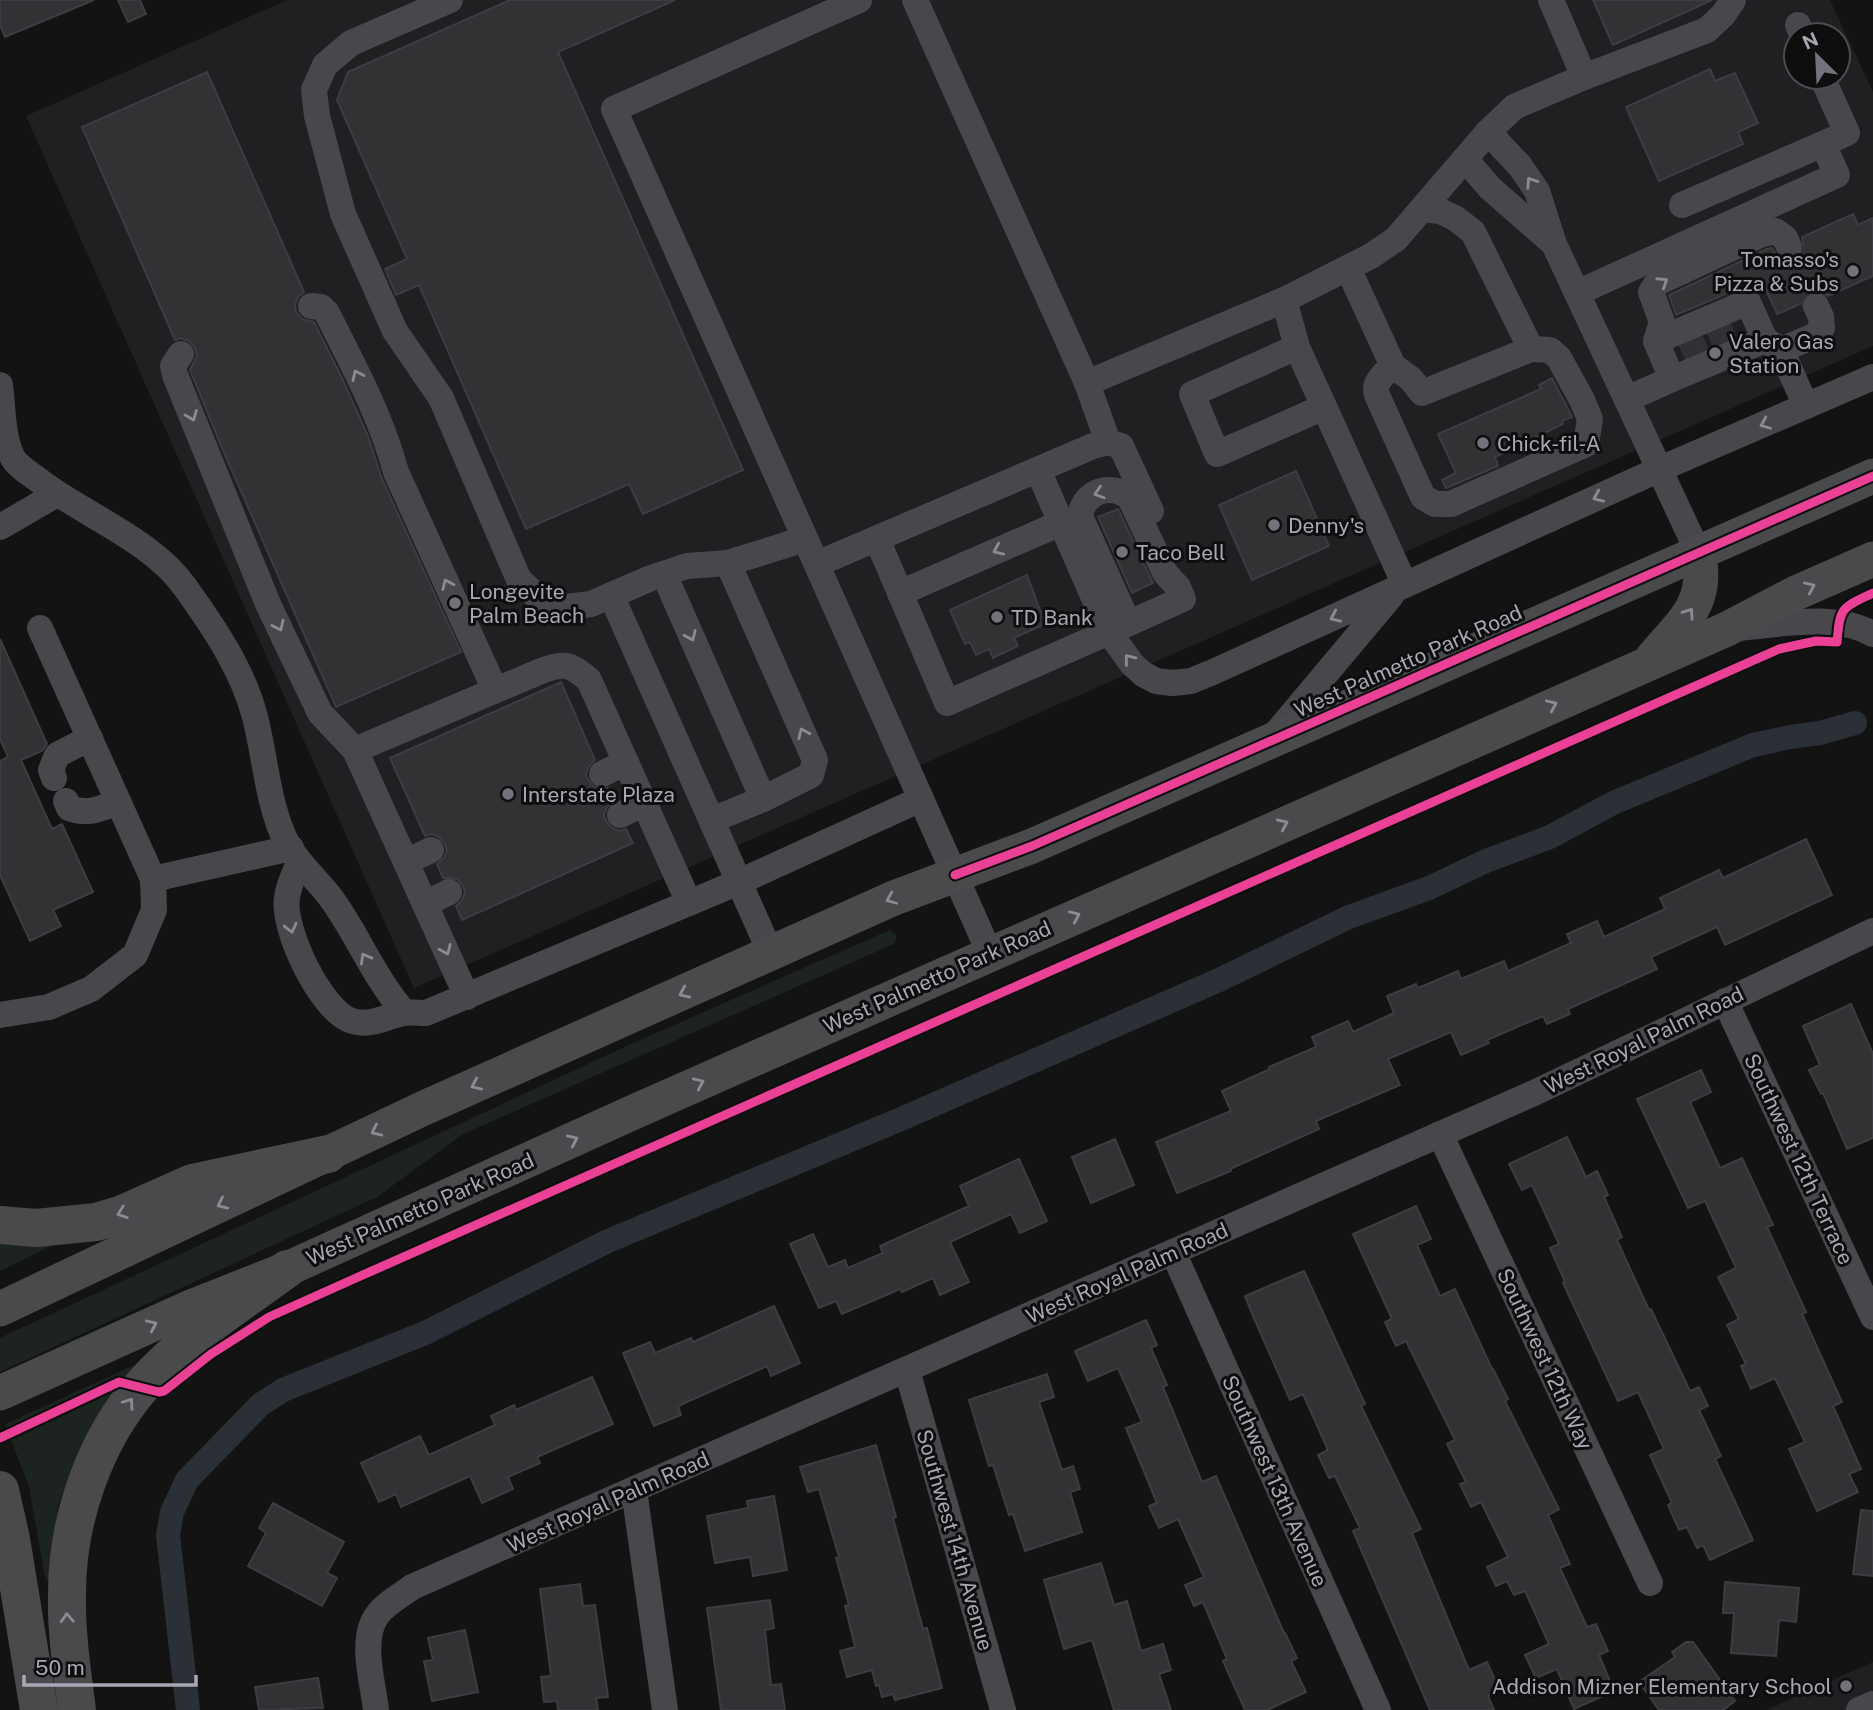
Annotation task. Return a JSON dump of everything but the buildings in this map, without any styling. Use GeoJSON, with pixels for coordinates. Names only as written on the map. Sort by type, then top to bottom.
{"type":"FeatureCollection","features":[{"type":"Feature","properties":{"kind":"highway"},"geometry":{"type":"LineString","coordinates":[[0,1225],[36,1228],[96,1222],[192,1184],[328,1154]]}},
{"type":"Feature","properties":{"kind":"highway"},"geometry":{"type":"LineString","coordinates":[[77,1710],[67,1616],[68,1567],[77,1517],[97,1459],[120,1416],[159,1369],[196,1336],[287,1269]]}},
{"type":"Feature","properties":{"kind":"highway"},"geometry":{"type":"LineString","coordinates":[[0,1490],[11,1539],[39,1710]]}},
{"type":"Feature","properties":{"kind":"main road","name":"West Palmetto Park Road"},"geometry":{"type":"LineString","coordinates":[[0,1308],[328,1154],[894,898],[1032,846],[1873,475]]}},
{"type":"Feature","properties":{"kind":"main road"},"geometry":{"type":"LineString","coordinates":[[1648,663],[1684,621],[1700,595],[1702,580],[1698,552]]}},
{"type":"Feature","properties":{"kind":"main road","name":"West Palmetto Park Road"},"geometry":{"type":"LineString","coordinates":[[0,1393],[191,1307],[287,1269],[990,954],[1727,629],[1797,593],[1873,559]]}},
{"type":"Feature","properties":{"kind":"street"},"geometry":{"type":"LineString","coordinates":[[450,0],[352,43],[325,65],[314,90],[317,116],[343,214],[395,331],[441,398],[519,580],[539,598],[566,607],[591,604],[687,566],[728,563],[805,539]]}},
{"type":"Feature","properties":{"kind":"street"},"geometry":{"type":"LineString","coordinates":[[859,0],[614,109],[990,954]]}},
{"type":"Feature","properties":{"kind":"street"},"geometry":{"type":"LineString","coordinates":[[915,0],[1087,383],[1108,442]]}},
{"type":"Feature","properties":{"kind":"street"},"geometry":{"type":"LineString","coordinates":[[1551,0],[1584,77]]}},
{"type":"Feature","properties":{"kind":"street"},"geometry":{"type":"LineString","coordinates":[[1087,383],[1284,300],[1348,268],[1396,239],[1514,107],[1707,30],[1723,15],[1733,0]]}},
{"type":"Feature","properties":{"kind":"street"},"geometry":{"type":"LineString","coordinates":[[1682,205],[1847,133],[1828,91]]}},
{"type":"Feature","properties":{"kind":"street"},"geometry":{"type":"LineString","coordinates":[[1489,132],[1520,166],[1538,191],[1554,244],[1698,552]]}},
{"type":"Feature","properties":{"kind":"street"},"geometry":{"type":"LineString","coordinates":[[1577,293],[1837,175],[1824,144]]}},
{"type":"Feature","properties":{"kind":"street"},"geometry":{"type":"LineString","coordinates":[[1465,159],[1490,188],[1554,244]]}},
{"type":"Feature","properties":{"kind":"street"},"geometry":{"type":"LineString","coordinates":[[1348,268],[1389,370],[1389,389],[1434,484],[1451,488],[1567,438],[1573,432],[1573,415],[1547,366],[1537,359],[1531,349],[1474,232],[1440,211],[1422,209]]}},
{"type":"Feature","properties":{"kind":"street"},"geometry":{"type":"LineString","coordinates":[[1672,379],[1656,341],[1662,323],[1651,292],[1657,284],[1762,234],[1775,231],[1785,237],[1789,247]]}},
{"type":"Feature","properties":{"kind":"street"},"geometry":{"type":"LineString","coordinates":[[1181,593],[1165,573],[1130,498],[1122,491],[1114,489],[1088,497],[1080,516],[1118,628],[1132,664],[1156,681],[1191,681],[1401,587],[1297,347],[1284,300]]}},
{"type":"Feature","properties":{"kind":"street"},"geometry":{"type":"LineString","coordinates":[[1627,399],[1672,379],[1694,348],[1723,336],[1748,302],[1806,406]]}},
{"type":"Feature","properties":{"kind":"street"},"geometry":{"type":"LineString","coordinates":[[311,306],[321,307],[327,313],[388,441],[393,478],[495,691]]}},
{"type":"Feature","properties":{"kind":"street"},"geometry":{"type":"LineString","coordinates":[[1656,341],[1694,348],[1723,336],[1773,345],[1814,336],[1822,328],[1816,306]]}},
{"type":"Feature","properties":{"kind":"street"},"geometry":{"type":"LineString","coordinates":[[1297,347],[1192,394],[1217,454],[1324,407]]}},
{"type":"Feature","properties":{"kind":"street"},"geometry":{"type":"LineString","coordinates":[[1389,370],[1411,379],[1422,394],[1531,349]]}},
{"type":"Feature","properties":{"kind":"street"},"geometry":{"type":"LineString","coordinates":[[181,354],[173,366],[175,375],[253,541],[268,604],[320,713],[355,750],[467,996]]}},
{"type":"Feature","properties":{"kind":"street","name":"West Palmetto Park Road"},"geometry":{"type":"LineString","coordinates":[[1270,741],[1401,587],[1660,469],[1873,377]]}},
{"type":"Feature","properties":{"kind":"street"},"geometry":{"type":"LineString","coordinates":[[0,385],[3,438],[13,459],[57,494],[152,554],[184,584],[242,677],[255,717],[264,771],[284,836],[295,855],[331,898],[372,969],[405,1013]]}},
{"type":"Feature","properties":{"kind":"street"},"geometry":{"type":"LineString","coordinates":[[817,564],[1108,442],[1121,446],[1178,569],[1181,593]]}},
{"type":"Feature","properties":{"kind":"street"},"geometry":{"type":"LineString","coordinates":[[1038,470],[1061,523],[1118,628]]}},
{"type":"Feature","properties":{"kind":"street"},"geometry":{"type":"LineString","coordinates":[[0,527],[57,494]]}},
{"type":"Feature","properties":{"kind":"street"},"geometry":{"type":"LineString","coordinates":[[900,593],[1061,523]]}},
{"type":"Feature","properties":{"kind":"street"},"geometry":{"type":"LineString","coordinates":[[877,538],[947,702],[1118,628],[1181,593]]}},
{"type":"Feature","properties":{"kind":"street"},"geometry":{"type":"LineString","coordinates":[[712,820],[811,775],[816,760],[728,563]]}},
{"type":"Feature","properties":{"kind":"street"},"geometry":{"type":"LineString","coordinates":[[664,574],[763,799]]}},
{"type":"Feature","properties":{"kind":"street"},"geometry":{"type":"LineString","coordinates":[[611,595],[771,954]]}},
{"type":"Feature","properties":{"kind":"street"},"geometry":{"type":"LineString","coordinates":[[1727,629],[1822,622],[1854,626],[1873,634]]}},
{"type":"Feature","properties":{"kind":"street"},"geometry":{"type":"LineString","coordinates":[[0,1015],[49,1007],[91,989],[135,955],[154,910],[153,879],[40,628]]}},
{"type":"Feature","properties":{"kind":"street"},"geometry":{"type":"LineString","coordinates":[[355,750],[562,664],[577,669],[589,680],[689,903]]}},
{"type":"Feature","properties":{"kind":"street"},"geometry":{"type":"LineString","coordinates":[[54,778],[51,769],[57,755],[90,738]]}},
{"type":"Feature","properties":{"kind":"street"},"geometry":{"type":"LineString","coordinates":[[601,774],[626,762]]}},
{"type":"Feature","properties":{"kind":"street"},"geometry":{"type":"LineString","coordinates":[[295,855],[286,898],[290,931],[320,992],[334,1010],[352,1021],[375,1023],[405,1013],[426,1013],[739,882],[921,799]]}},
{"type":"Feature","properties":{"kind":"street"},"geometry":{"type":"LineString","coordinates":[[65,801],[69,808],[82,813],[97,811],[118,802]]}},
{"type":"Feature","properties":{"kind":"street"},"geometry":{"type":"LineString","coordinates":[[620,815],[644,803]]}},
{"type":"Feature","properties":{"kind":"street"},"geometry":{"type":"LineString","coordinates":[[406,862],[431,850]]}},
{"type":"Feature","properties":{"kind":"street"},"geometry":{"type":"LineString","coordinates":[[153,879],[295,855]]}},
{"type":"Feature","properties":{"kind":"street"},"geometry":{"type":"LineString","coordinates":[[425,904],[449,892]]}},
{"type":"Feature","properties":{"kind":"street","name":"West Royal Palm Road"},"geometry":{"type":"LineString","coordinates":[[376,1710],[369,1648],[372,1623],[380,1611],[412,1587],[1534,1093],[1873,931]]}},
{"type":"Feature","properties":{"kind":"street","name":"Southwest 12th Terrace"},"geometry":{"type":"LineString","coordinates":[[1725,1001],[1873,1317]]}},
{"type":"Feature","properties":{"kind":"street","name":"Southwest 12th Way"},"geometry":{"type":"LineString","coordinates":[[1440,1134],[1650,1583]]}},
{"type":"Feature","properties":{"kind":"street","name":"Southwest 13th Avenue"},"geometry":{"type":"LineString","coordinates":[[1173,1252],[1378,1710]]}},
{"type":"Feature","properties":{"kind":"street","name":"Southwest 14th Avenue"},"geometry":{"type":"LineString","coordinates":[[907,1370],[1003,1710]]}},
{"type":"Feature","properties":{"kind":"street"},"geometry":{"type":"LineString","coordinates":[[634,1490],[665,1710]]}},
{"type":"Feature","properties":{"kind":"street"},"geometry":{"type":"LineString","coordinates":[[1859,1710],[1873,1704]]}},
{"type":"Feature","properties":{"kind":"shaded area"},"geometry":{"type":"Polygon","coordinates":[[[287,0],[1830,0],[1840,21],[1782,21],[1782,91],[1852,91],[1852,47],[1873,92],[1873,346],[414,988],[26,116],[287,0]]]}},
{"type":"Feature","properties":{"kind":"shaded area"},"geometry":{"type":"Polygon","coordinates":[[[890,930],[896,935],[894,944],[463,1134],[377,1197],[0,1372],[0,1338],[631,1044],[890,930]]]}},
{"type":"Feature","properties":{"kind":"shaded area"},"geometry":{"type":"Polygon","coordinates":[[[0,1242],[57,1243],[0,1271],[0,1242]]]}},
{"type":"Feature","properties":{"kind":"shaded area"},"geometry":{"type":"Polygon","coordinates":[[[146,1360],[73,1468],[58,1505],[50,1583],[45,1577],[29,1487],[5,1424],[146,1360]]]}},
{"type":"Feature","properties":{"kind":"shaded area","name":"Addison Mizner Elementary School"},"geometry":{"type":"Polygon","coordinates":[[[1873,1662],[1873,1710],[1766,1710],[1873,1662]]]}},
{"type":"Feature","properties":{"kind":"waterway"},"geometry":{"type":"LineString","coordinates":[[188,1710],[168,1535],[172,1512],[187,1480],[260,1405],[283,1390],[425,1333],[608,1241],[901,1119],[1219,980],[1349,917],[1429,888],[1486,861],[1550,837],[1613,803],[1753,745],[1820,733],[1855,723]]}},
{"type":"Feature","properties":{"kind":"tunnel"},"geometry":{"type":"LineString","coordinates":[[1789,247],[1816,306]]}},
{"type":"Feature","properties":{"kind":"tunnel"},"geometry":{"type":"LineString","coordinates":[[1718,326],[1727,347]]}},
{"type":"Feature","properties":{"kind":"tunnel"},"geometry":{"type":"LineString","coordinates":[[1690,339],[1699,359]]}},
{"type":"Feature","properties":{"kind":"cycle path"},"geometry":{"type":"LineString","coordinates":[[955,875],[1032,846],[1873,476]]}},
{"type":"Feature","properties":{"kind":"cycle path"},"geometry":{"type":"LineString","coordinates":[[0,1438],[119,1382],[164,1391],[211,1354],[269,1317],[356,1278],[1779,649],[1816,641],[1837,642],[1839,622],[1844,610],[1873,593]]}},
{"type":"Feature","properties":{"kind":"place","name":"Tomasso's Pizza & Subs"},"geometry":{"type":"Point","coordinates":[1853,271]}},
{"type":"Feature","properties":{"kind":"place","name":"Valero Gas Station"},"geometry":{"type":"Point","coordinates":[1715,353]}},
{"type":"Feature","properties":{"kind":"place","name":"Chick-fil-A"},"geometry":{"type":"Point","coordinates":[1483,443]}},
{"type":"Feature","properties":{"kind":"place","name":"Denny's"},"geometry":{"type":"Point","coordinates":[1274,525]}},
{"type":"Feature","properties":{"kind":"place","name":"Taco Bell"},"geometry":{"type":"Point","coordinates":[1122,552]}},
{"type":"Feature","properties":{"kind":"place","name":"Longevite Palm Beach"},"geometry":{"type":"Point","coordinates":[455,603]}},
{"type":"Feature","properties":{"kind":"place","name":"TD Bank"},"geometry":{"type":"Point","coordinates":[997,617]}},
{"type":"Feature","properties":{"kind":"place","name":"Interstate Plaza"},"geometry":{"type":"Point","coordinates":[508,794]}},
{"type":"Feature","properties":{"kind":"place","name":"Addison Mizner Elementary School"},"geometry":{"type":"Point","coordinates":[1846,1686]}}]}
